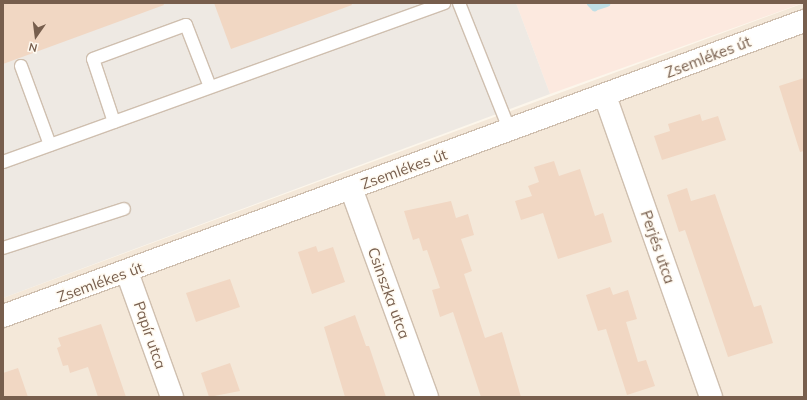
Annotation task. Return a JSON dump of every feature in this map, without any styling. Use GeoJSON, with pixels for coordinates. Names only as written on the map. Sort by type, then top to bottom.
{"type":"FeatureCollection","features":[{"type":"Feature","properties":{"kind":"street","name":"Zsemlékes út"},"geometry":{"type":"LineString","coordinates":[[3,316],[128,272],[804,21]]}},
{"type":"Feature","properties":{"kind":"street","name":"Perjés utca"},"geometry":{"type":"LineString","coordinates":[[605,96],[711,397]]}},
{"type":"Feature","properties":{"kind":"street","name":"Csinszka utca"},"geometry":{"type":"LineString","coordinates":[[351,188],[427,397]]}},
{"type":"Feature","properties":{"kind":"street","name":"Papír utca"},"geometry":{"type":"LineString","coordinates":[[128,272],[172,397]]}},
{"type":"Feature","properties":{"kind":"lane"},"geometry":{"type":"LineString","coordinates":[[3,162],[444,3]]}},
{"type":"Feature","properties":{"kind":"lane"},"geometry":{"type":"LineString","coordinates":[[459,3],[510,131]]}},
{"type":"Feature","properties":{"kind":"lane"},"geometry":{"type":"LineString","coordinates":[[114,122],[93,59],[186,24],[210,87]]}},
{"type":"Feature","properties":{"kind":"lane"},"geometry":{"type":"LineString","coordinates":[[21,66],[50,145]]}},
{"type":"Feature","properties":{"kind":"lane"},"geometry":{"type":"LineString","coordinates":[[3,248],[124,209]]}},
{"type":"Feature","properties":{"kind":"shaded area"},"geometry":{"type":"Polygon","coordinates":[[[3,3],[516,3],[550,94],[3,298],[3,3]]]}},
{"type":"Feature","properties":{"kind":"shaded area"},"geometry":{"type":"Polygon","coordinates":[[[516,3],[803,3],[550,94],[516,3]]]}},
{"type":"Feature","properties":{"kind":"shaded area"},"geometry":{"type":"Polygon","coordinates":[[[804,3],[804,397],[3,397],[3,298],[804,3]]]}},
{"type":"Feature","properties":{"kind":"building"},"geometry":{"type":"Polygon","coordinates":[[[3,3],[163,3],[164,5],[3,64],[3,3]]]}},
{"type":"Feature","properties":{"kind":"building"},"geometry":{"type":"Polygon","coordinates":[[[214,3],[351,3],[352,5],[231,49],[214,3]]]}},
{"type":"Feature","properties":{"kind":"building"},"geometry":{"type":"Polygon","coordinates":[[[804,78],[804,151],[800,152],[779,86],[804,78]]]}},
{"type":"Feature","properties":{"kind":"building"},"geometry":{"type":"Polygon","coordinates":[[[700,114],[702,121],[718,116],[726,140],[662,160],[654,136],[670,131],[668,124],[700,114]]]}},
{"type":"Feature","properties":{"kind":"building"},"geometry":{"type":"Polygon","coordinates":[[[554,161],[559,176],[580,169],[595,216],[603,213],[612,242],[558,259],[543,213],[521,220],[515,201],[532,196],[528,186],[539,182],[534,167],[554,161]]]}},
{"type":"Feature","properties":{"kind":"building"},"geometry":{"type":"Polygon","coordinates":[[[687,188],[691,201],[715,194],[754,307],[761,305],[773,343],[728,357],[685,230],[679,232],[667,195],[687,188]]]}},
{"type":"Feature","properties":{"kind":"building"},"geometry":{"type":"Polygon","coordinates":[[[451,201],[456,218],[468,214],[474,235],[461,239],[472,271],[464,274],[485,338],[502,332],[521,397],[481,397],[453,312],[440,317],[432,290],[440,288],[427,250],[423,251],[419,238],[413,240],[404,211],[451,201]]]}},
{"type":"Feature","properties":{"kind":"building"},"geometry":{"type":"Polygon","coordinates":[[[316,246],[318,252],[333,247],[345,282],[312,294],[298,252],[316,246]]]}},
{"type":"Feature","properties":{"kind":"building"},"geometry":{"type":"Polygon","coordinates":[[[230,279],[240,307],[196,322],[186,293],[230,279]]]}},
{"type":"Feature","properties":{"kind":"building"},"geometry":{"type":"Polygon","coordinates":[[[610,287],[613,295],[628,290],[637,319],[626,322],[638,362],[646,360],[655,386],[627,395],[606,329],[598,331],[586,295],[610,287]]]}},
{"type":"Feature","properties":{"kind":"building"},"geometry":{"type":"Polygon","coordinates":[[[355,315],[366,346],[369,346],[386,397],[345,397],[324,327],[355,315]]]}},
{"type":"Feature","properties":{"kind":"building"},"geometry":{"type":"Polygon","coordinates":[[[101,324],[126,397],[98,397],[88,367],[70,373],[68,365],[63,366],[57,348],[61,346],[58,338],[101,324]]]}},
{"type":"Feature","properties":{"kind":"building"},"geometry":{"type":"Polygon","coordinates":[[[230,363],[240,391],[209,397],[201,373],[230,363]]]}},
{"type":"Feature","properties":{"kind":"building"},"geometry":{"type":"Polygon","coordinates":[[[18,368],[28,397],[3,397],[3,373],[18,368]]]}},
{"type":"Feature","properties":{"kind":"waterway"},"geometry":{"type":"LineString","coordinates":[[590,3],[594,7],[606,3]]}}]}
